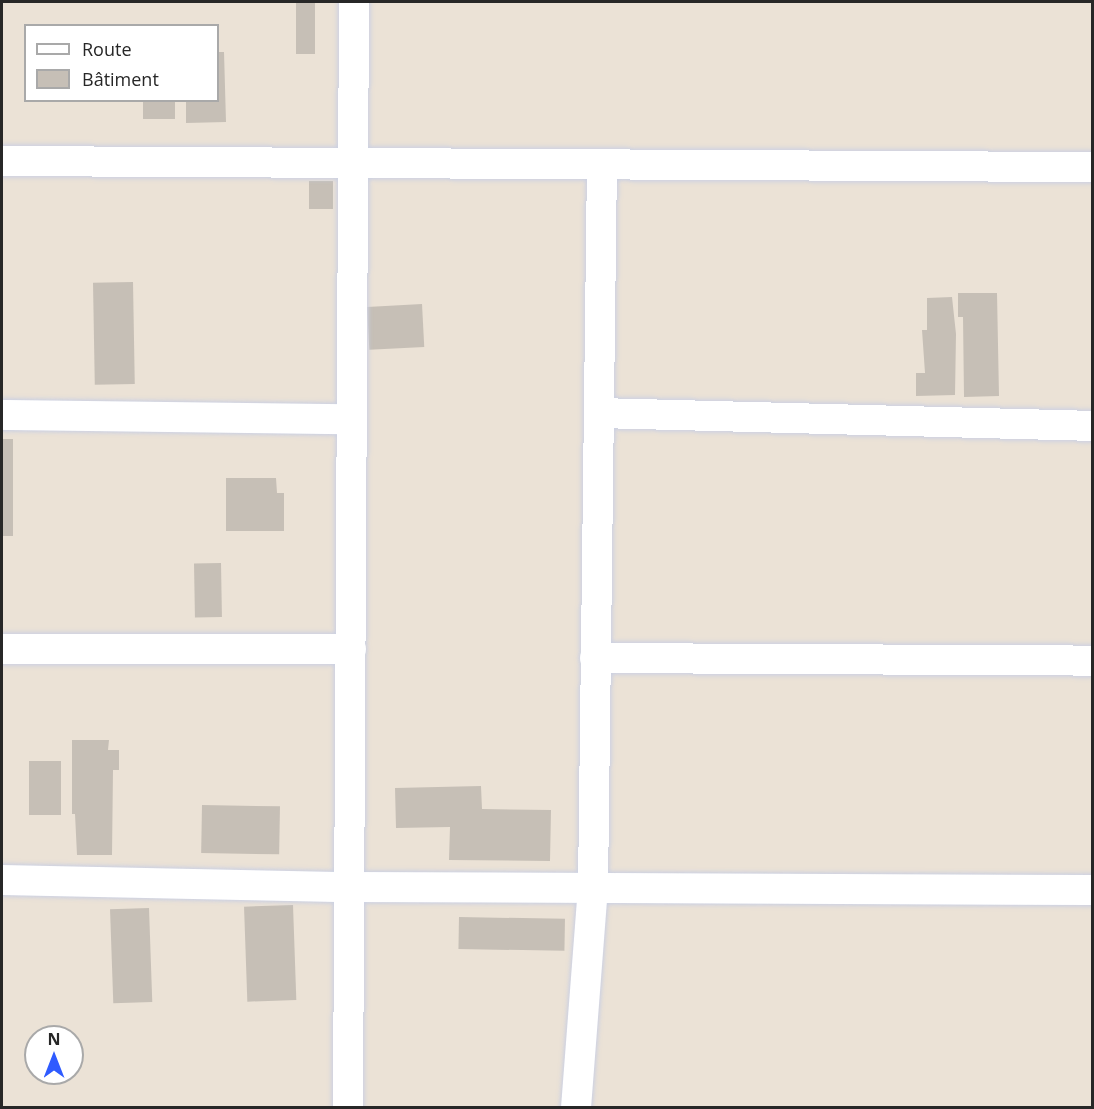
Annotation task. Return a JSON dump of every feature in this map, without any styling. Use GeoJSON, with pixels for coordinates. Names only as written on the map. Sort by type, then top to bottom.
{"type":"FeatureCollection","features":[{"type":"Feature","properties":{"kind":"street"},"geometry":{"type":"LineString","coordinates":[[348,1107],[354,2]]}},
{"type":"Feature","properties":{"kind":"street"},"geometry":{"type":"LineString","coordinates":[[2,161],[1092,167]]}},
{"type":"Feature","properties":{"kind":"street"},"geometry":{"type":"LineString","coordinates":[[576,1107],[592,888],[602,164]]}},
{"type":"Feature","properties":{"kind":"street"},"geometry":{"type":"LineString","coordinates":[[599,413],[1092,426]]}},
{"type":"Feature","properties":{"kind":"street"},"geometry":{"type":"LineString","coordinates":[[2,415],[352,418]]}},
{"type":"Feature","properties":{"kind":"street"},"geometry":{"type":"LineString","coordinates":[[2,649],[351,649]]}},
{"type":"Feature","properties":{"kind":"street"},"geometry":{"type":"LineString","coordinates":[[596,658],[1092,662]]}},
{"type":"Feature","properties":{"kind":"street"},"geometry":{"type":"LineString","coordinates":[[2,880],[349,887],[1092,890]]}},
{"type":"Feature","properties":{"kind":"building"},"geometry":{"type":"Polygon","coordinates":[[[296,2],[315,2],[315,54],[296,54],[296,2]]]}},
{"type":"Feature","properties":{"kind":"building"},"geometry":{"type":"Polygon","coordinates":[[[219,52],[224,52],[226,122],[186,123],[186,102],[219,102],[219,52]]]}},
{"type":"Feature","properties":{"kind":"building"},"geometry":{"type":"Polygon","coordinates":[[[143,102],[175,102],[175,119],[143,119],[143,102]]]}},
{"type":"Feature","properties":{"kind":"building"},"geometry":{"type":"Polygon","coordinates":[[[309,181],[333,181],[333,209],[309,209],[309,181]]]}},
{"type":"Feature","properties":{"kind":"building"},"geometry":{"type":"Polygon","coordinates":[[[133,282],[135,384],[95,385],[93,283],[133,282]]]}},
{"type":"Feature","properties":{"kind":"building"},"geometry":{"type":"Polygon","coordinates":[[[958,293],[997,293],[999,396],[964,397],[963,317],[958,317],[958,293]]]}},
{"type":"Feature","properties":{"kind":"building"},"geometry":{"type":"Polygon","coordinates":[[[952,297],[956,334],[955,395],[916,396],[916,373],[925,373],[922,330],[927,330],[927,298],[952,297]]]}},
{"type":"Feature","properties":{"kind":"building"},"geometry":{"type":"Polygon","coordinates":[[[422,304],[424,347],[369,350],[367,307],[422,304]]]}},
{"type":"Feature","properties":{"kind":"building"},"geometry":{"type":"Polygon","coordinates":[[[2,439],[13,439],[13,536],[2,536],[2,439]]]}},
{"type":"Feature","properties":{"kind":"building"},"geometry":{"type":"Polygon","coordinates":[[[226,478],[276,478],[277,493],[284,493],[284,531],[226,531],[226,478]]]}},
{"type":"Feature","properties":{"kind":"building"},"geometry":{"type":"Polygon","coordinates":[[[194,563],[221,563],[222,617],[195,617],[194,563]]]}},
{"type":"Feature","properties":{"kind":"building"},"geometry":{"type":"Polygon","coordinates":[[[72,740],[109,740],[108,750],[119,750],[119,770],[113,770],[112,855],[77,855],[75,814],[72,814],[72,740]]]}},
{"type":"Feature","properties":{"kind":"building"},"geometry":{"type":"Polygon","coordinates":[[[29,761],[61,761],[61,815],[29,815],[29,761]]]}},
{"type":"Feature","properties":{"kind":"building"},"geometry":{"type":"Polygon","coordinates":[[[481,786],[482,809],[551,810],[550,861],[449,860],[450,827],[396,828],[395,788],[481,786]]]}},
{"type":"Feature","properties":{"kind":"building"},"geometry":{"type":"Polygon","coordinates":[[[202,805],[280,806],[279,854],[201,853],[202,805]]]}},
{"type":"Feature","properties":{"kind":"building"},"geometry":{"type":"Polygon","coordinates":[[[293,905],[296,1000],[247,1002],[244,907],[293,905]]]}},
{"type":"Feature","properties":{"kind":"building"},"geometry":{"type":"Polygon","coordinates":[[[149,908],[152,1002],[113,1003],[110,909],[149,908]]]}},
{"type":"Feature","properties":{"kind":"building"},"geometry":{"type":"Polygon","coordinates":[[[459,917],[565,919],[564,951],[458,949],[459,917]]]}}]}
